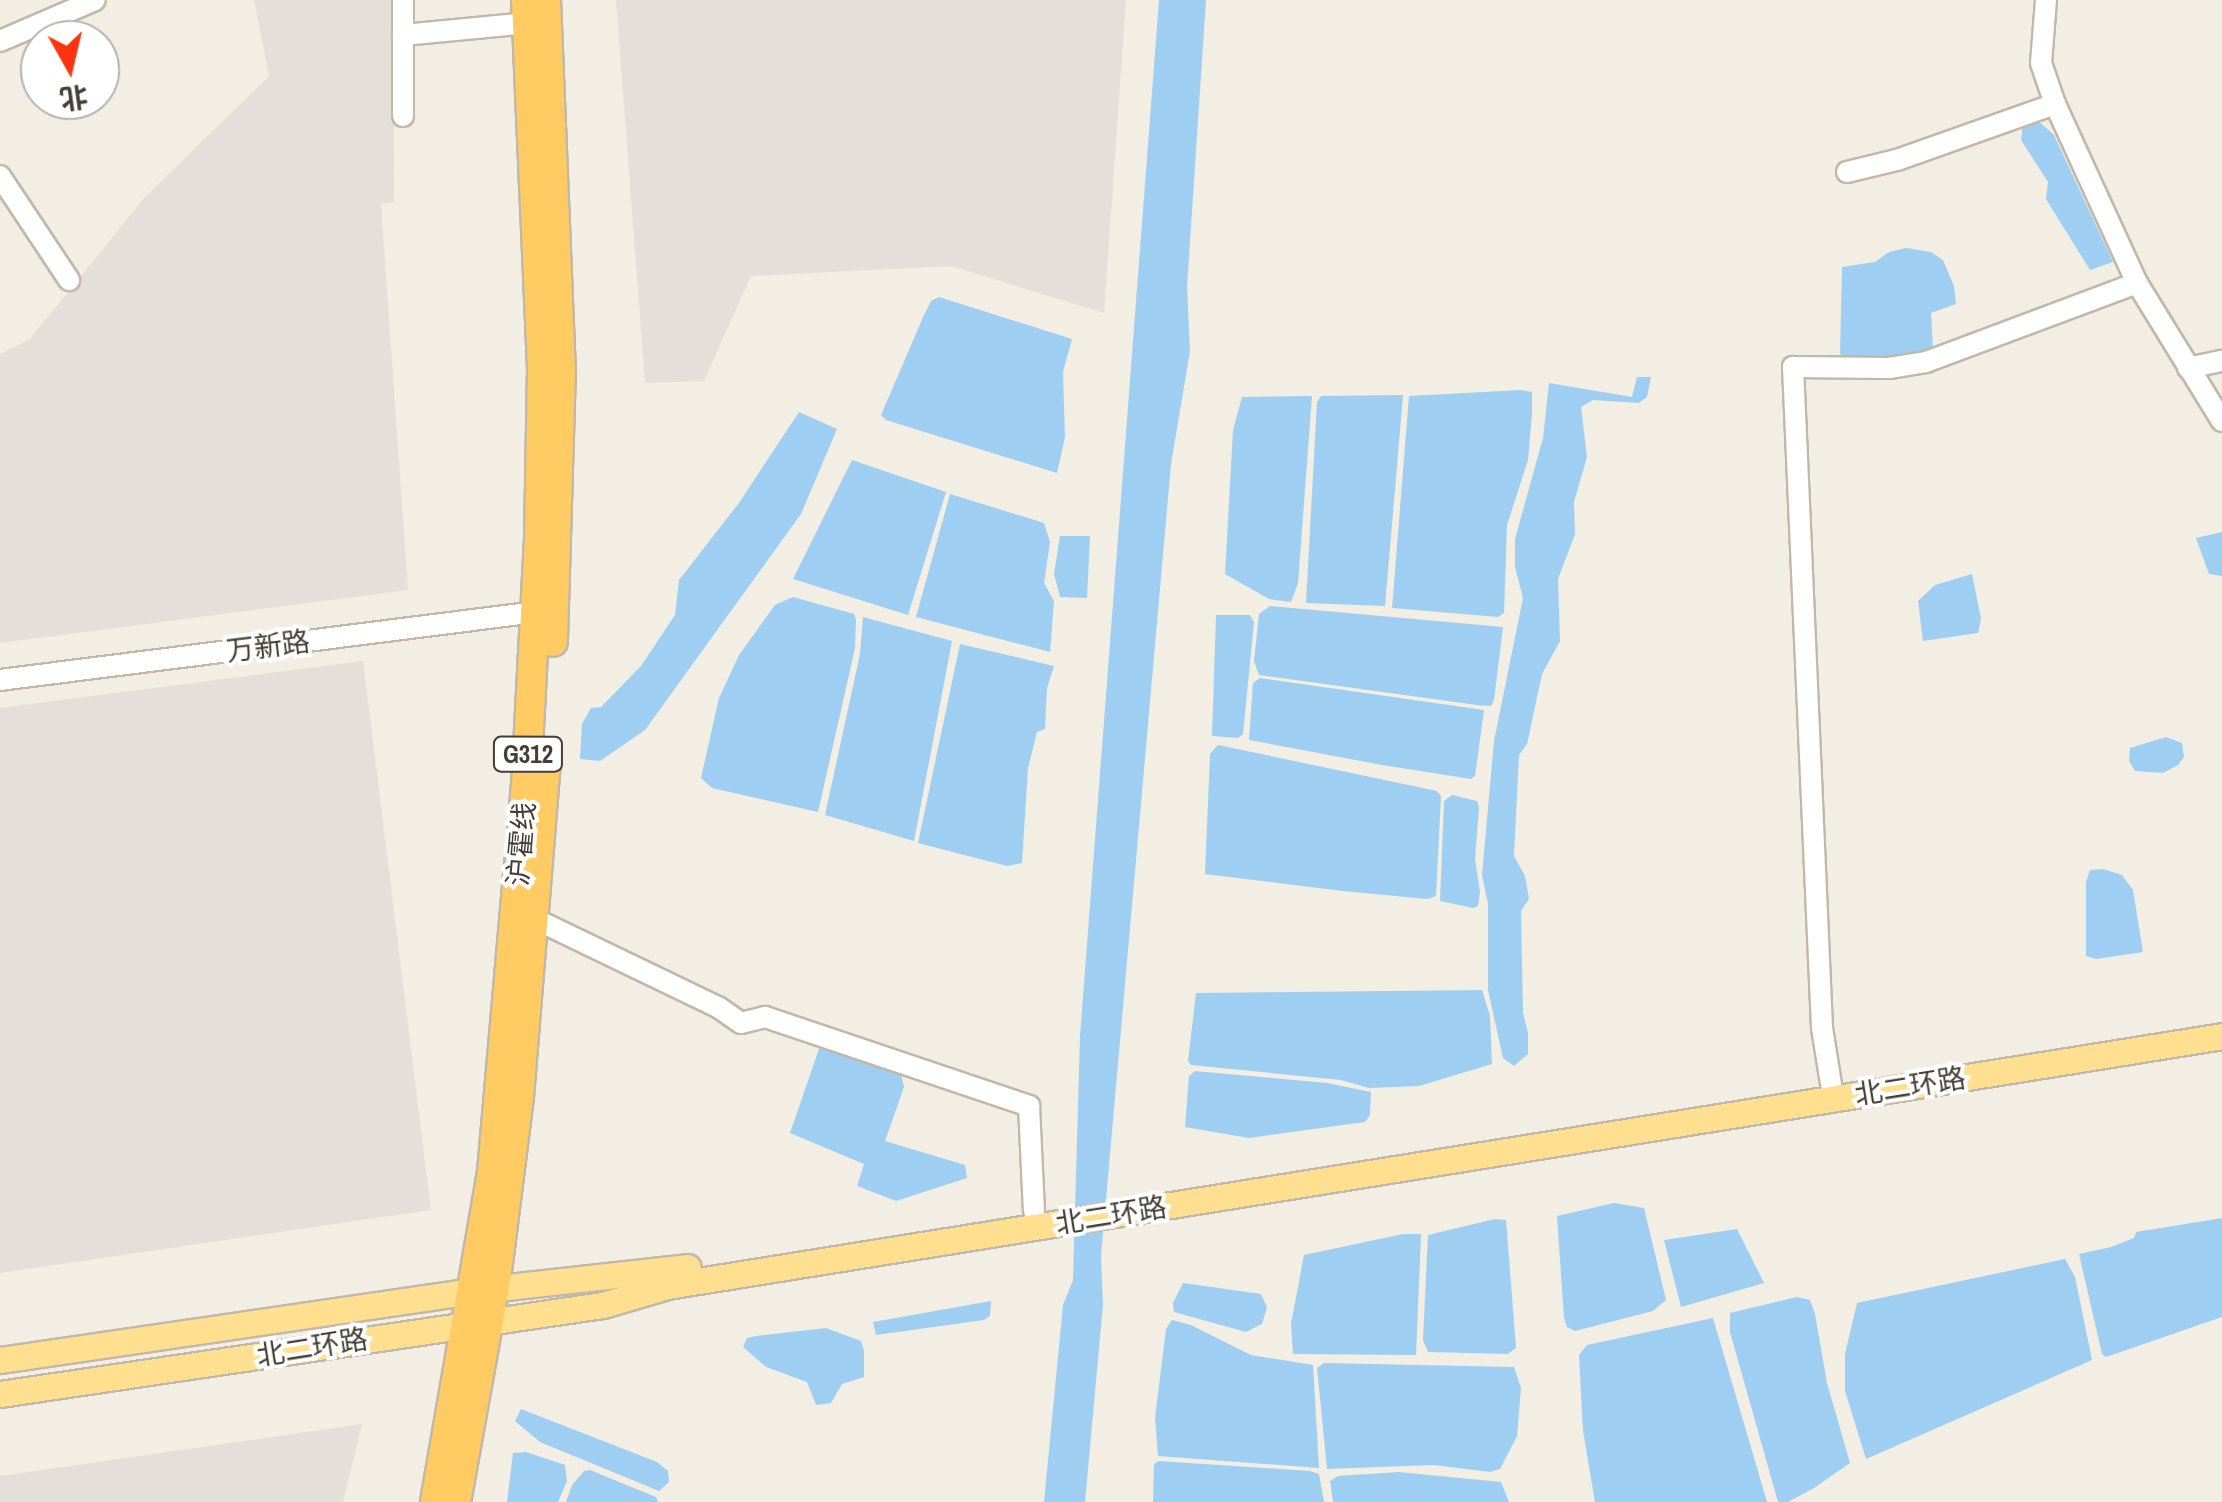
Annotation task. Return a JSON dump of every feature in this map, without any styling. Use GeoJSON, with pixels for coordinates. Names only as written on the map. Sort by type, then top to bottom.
{"type":"FeatureCollection","features":[{"type":"Feature","properties":{"kind":"highway","name":"沪霍线"},"geometry":{"type":"LineString","coordinates":[[435,1502],[483,1290],[537,920],[560,464],[557,184],[546,0]]}},
{"type":"Feature","properties":{"kind":"highway","name":"沪霍线"},"geometry":{"type":"LineString","coordinates":[[483,1290],[526,786],[536,612],[542,368],[527,12]]}},
{"type":"Feature","properties":{"kind":"highway","name":"沪霍线"},"geometry":{"type":"LineString","coordinates":[[456,1502],[477,1322]]}},
{"type":"Feature","properties":{"kind":"main road","name":"北二环路"},"geometry":{"type":"LineString","coordinates":[[1132,1203],[2222,1021]]}},
{"type":"Feature","properties":{"kind":"main road","name":"北二环路"},"geometry":{"type":"LineString","coordinates":[[0,1360],[1132,1203],[2222,1036]]}},
{"type":"Feature","properties":{"kind":"main road","name":"北二环路"},"geometry":{"type":"LineString","coordinates":[[0,1394],[603,1305],[668,1286],[1042,1215]]}},
{"type":"Feature","properties":{"kind":"street"},"geometry":{"type":"LineString","coordinates":[[0,42],[95,0]]}},
{"type":"Feature","properties":{"kind":"street"},"geometry":{"type":"LineString","coordinates":[[402,0],[403,116]]}},
{"type":"Feature","properties":{"kind":"street"},"geometry":{"type":"LineString","coordinates":[[2046,0],[2041,63],[2055,104],[2137,283],[2222,421]]}},
{"type":"Feature","properties":{"kind":"street"},"geometry":{"type":"LineString","coordinates":[[402,35],[527,12]]}},
{"type":"Feature","properties":{"kind":"street"},"geometry":{"type":"LineString","coordinates":[[1847,172],[1897,160],[2055,104]]}},
{"type":"Feature","properties":{"kind":"street"},"geometry":{"type":"LineString","coordinates":[[0,176],[68,280]]}},
{"type":"Feature","properties":{"kind":"street"},"geometry":{"type":"LineString","coordinates":[[1831,1084],[1822,1028],[1793,366],[1888,368],[1926,362],[2137,283]]}},
{"type":"Feature","properties":{"kind":"street"},"geometry":{"type":"LineString","coordinates":[[2188,368],[2222,361]]}},
{"type":"Feature","properties":{"kind":"street","name":"万新路"},"geometry":{"type":"LineString","coordinates":[[0,680],[536,612]]}},
{"type":"Feature","properties":{"kind":"street"},"geometry":{"type":"LineString","coordinates":[[537,920],[700,998],[741,1023],[764,1017],[796,1026],[1029,1106],[1042,1215]]}},
{"type":"Feature","properties":{"kind":"shaded area"},"geometry":{"type":"Polygon","coordinates":[[[254,0],[393,0],[394,202],[381,204],[408,590],[0,643],[0,354],[29,340],[146,196],[269,76],[254,0]]]}},
{"type":"Feature","properties":{"kind":"shaded area"},"geometry":{"type":"Polygon","coordinates":[[[616,0],[1126,0],[1104,313],[951,266],[751,276],[704,381],[645,383],[616,0]]]}},
{"type":"Feature","properties":{"kind":"shaded area"},"geometry":{"type":"Polygon","coordinates":[[[363,661],[431,1210],[0,1273],[0,708],[363,661]]]}},
{"type":"Feature","properties":{"kind":"shaded area"},"geometry":{"type":"Polygon","coordinates":[[[362,1424],[343,1502],[0,1502],[0,1476],[362,1424]]]}},
{"type":"Feature","properties":{"kind":"water"},"geometry":{"type":"Polygon","coordinates":[[[1159,0],[1206,0],[1187,287],[1190,351],[1171,464],[1101,1256],[1103,1304],[1085,1502],[1044,1502],[1063,1305],[1073,1280],[1080,1036],[1159,0]]]}},
{"type":"Feature","properties":{"kind":"water"},"geometry":{"type":"Polygon","coordinates":[[[2035,118],[2054,135],[2113,262],[2090,270],[2046,199],[2048,182],[2021,140],[2023,121],[2035,118]]]}},
{"type":"Feature","properties":{"kind":"water"},"geometry":{"type":"Polygon","coordinates":[[[1906,248],[1931,252],[1943,260],[1954,286],[1956,304],[1931,313],[1933,349],[1925,355],[1848,361],[1840,354],[1842,267],[1875,262],[1889,252],[1906,248]]]}},
{"type":"Feature","properties":{"kind":"water"},"geometry":{"type":"Polygon","coordinates":[[[939,297],[1072,339],[1063,372],[1065,437],[1057,473],[886,420],[881,415],[924,315],[931,301],[939,297]]]}},
{"type":"Feature","properties":{"kind":"water"},"geometry":{"type":"Polygon","coordinates":[[[1637,377],[1651,377],[1647,397],[1639,403],[1593,400],[1581,407],[1587,457],[1574,502],[1575,534],[1558,579],[1560,641],[1542,674],[1527,744],[1519,755],[1514,856],[1525,876],[1529,899],[1521,911],[1528,1054],[1514,1066],[1503,1058],[1488,990],[1488,904],[1482,875],[1494,741],[1523,598],[1515,567],[1515,539],[1543,438],[1549,383],[1632,397],[1637,377]]]}},
{"type":"Feature","properties":{"kind":"water"},"geometry":{"type":"Polygon","coordinates":[[[1532,392],[1532,414],[1528,460],[1507,525],[1504,613],[1498,617],[1392,608],[1409,396],[1532,392]]]}},
{"type":"Feature","properties":{"kind":"water"},"geometry":{"type":"Polygon","coordinates":[[[1403,395],[1385,606],[1306,603],[1317,402],[1321,396],[1403,395]]]}},
{"type":"Feature","properties":{"kind":"water"},"geometry":{"type":"Polygon","coordinates":[[[1312,396],[1298,583],[1291,602],[1269,599],[1225,574],[1233,430],[1242,397],[1312,396]]]}},
{"type":"Feature","properties":{"kind":"water"},"geometry":{"type":"Polygon","coordinates":[[[799,412],[837,429],[801,514],[645,730],[600,761],[580,759],[582,724],[591,708],[601,707],[641,666],[675,615],[679,580],[739,503],[799,412]]]}},
{"type":"Feature","properties":{"kind":"water"},"geometry":{"type":"Polygon","coordinates":[[[852,460],[946,492],[908,615],[793,579],[852,460]]]}},
{"type":"Feature","properties":{"kind":"water"},"geometry":{"type":"Polygon","coordinates":[[[950,494],[1044,523],[1050,542],[1044,583],[1054,601],[1050,652],[916,617],[950,494]]]}},
{"type":"Feature","properties":{"kind":"water"},"geometry":{"type":"Polygon","coordinates":[[[2222,532],[2222,576],[2209,574],[2196,538],[2222,532]]]}},
{"type":"Feature","properties":{"kind":"water"},"geometry":{"type":"Polygon","coordinates":[[[1060,536],[1090,536],[1087,598],[1060,597],[1054,574],[1060,536]]]}},
{"type":"Feature","properties":{"kind":"water"},"geometry":{"type":"Polygon","coordinates":[[[1972,574],[1981,619],[1978,633],[1923,641],[1918,601],[1935,585],[1972,574]]]}},
{"type":"Feature","properties":{"kind":"water"},"geometry":{"type":"Polygon","coordinates":[[[793,597],[854,614],[856,620],[855,648],[818,812],[712,788],[701,778],[719,698],[739,655],[775,605],[793,597]]]}},
{"type":"Feature","properties":{"kind":"water"},"geometry":{"type":"Polygon","coordinates":[[[1270,606],[1503,627],[1494,700],[1491,706],[1477,705],[1259,675],[1254,661],[1259,614],[1270,606]]]}},
{"type":"Feature","properties":{"kind":"water"},"geometry":{"type":"Polygon","coordinates":[[[1216,615],[1250,615],[1254,622],[1243,734],[1238,738],[1212,736],[1216,615]]]}},
{"type":"Feature","properties":{"kind":"water"},"geometry":{"type":"Polygon","coordinates":[[[863,617],[952,641],[914,841],[825,815],[860,654],[863,617]]]}},
{"type":"Feature","properties":{"kind":"water"},"geometry":{"type":"Polygon","coordinates":[[[960,644],[1054,666],[1047,688],[1045,729],[1037,732],[1028,768],[1022,863],[1007,866],[918,843],[960,644]]]}},
{"type":"Feature","properties":{"kind":"water"},"geometry":{"type":"Polygon","coordinates":[[[1260,678],[1484,710],[1475,776],[1471,779],[1382,765],[1249,740],[1253,683],[1260,678]]]}},
{"type":"Feature","properties":{"kind":"water"},"geometry":{"type":"Polygon","coordinates":[[[2166,737],[2182,743],[2184,757],[2178,765],[2163,773],[2135,771],[2129,761],[2130,748],[2166,737]]]}},
{"type":"Feature","properties":{"kind":"water"},"geometry":{"type":"Polygon","coordinates":[[[1218,745],[1437,791],[1441,796],[1436,896],[1427,899],[1343,891],[1205,874],[1210,754],[1218,745]]]}},
{"type":"Feature","properties":{"kind":"water"},"geometry":{"type":"Polygon","coordinates":[[[1452,795],[1477,801],[1479,808],[1475,859],[1480,892],[1478,906],[1473,908],[1440,901],[1444,801],[1452,795]]]}},
{"type":"Feature","properties":{"kind":"water"},"geometry":{"type":"Polygon","coordinates":[[[2090,870],[2122,875],[2133,890],[2143,952],[2096,959],[2086,956],[2086,882],[2090,870]]]}},
{"type":"Feature","properties":{"kind":"water"},"geometry":{"type":"Polygon","coordinates":[[[1482,990],[1490,1016],[1492,1064],[1419,1086],[1369,1088],[1341,1080],[1191,1065],[1188,1061],[1196,993],[1482,990]]]}},
{"type":"Feature","properties":{"kind":"water"},"geometry":{"type":"Polygon","coordinates":[[[820,1046],[899,1067],[904,1087],[885,1141],[965,1165],[967,1178],[896,1201],[857,1186],[864,1164],[790,1133],[820,1046]]]}},
{"type":"Feature","properties":{"kind":"water"},"geometry":{"type":"Polygon","coordinates":[[[1195,1071],[1327,1083],[1371,1092],[1370,1115],[1365,1122],[1249,1138],[1185,1127],[1189,1076],[1195,1071]]]}},
{"type":"Feature","properties":{"kind":"water"},"geometry":{"type":"Polygon","coordinates":[[[1614,1203],[1644,1208],[1666,1300],[1653,1311],[1575,1331],[1567,1327],[1564,1318],[1557,1216],[1614,1203]]]}},
{"type":"Feature","properties":{"kind":"water"},"geometry":{"type":"Polygon","coordinates":[[[2222,1218],[2222,1317],[2106,1357],[2102,1354],[2079,1254],[2111,1247],[2134,1238],[2136,1232],[2222,1218]]]}},
{"type":"Feature","properties":{"kind":"water"},"geometry":{"type":"Polygon","coordinates":[[[1495,1219],[1506,1220],[1516,1348],[1508,1354],[1428,1352],[1423,1340],[1428,1235],[1495,1219]]]}},
{"type":"Feature","properties":{"kind":"water"},"geometry":{"type":"Polygon","coordinates":[[[1737,1229],[1764,1283],[1681,1307],[1664,1240],[1737,1229]]]}},
{"type":"Feature","properties":{"kind":"water"},"geometry":{"type":"Polygon","coordinates":[[[1403,1234],[1421,1234],[1416,1355],[1293,1354],[1291,1324],[1304,1255],[1403,1234]]]}},
{"type":"Feature","properties":{"kind":"water"},"geometry":{"type":"Polygon","coordinates":[[[2065,1259],[2075,1277],[2092,1360],[1866,1459],[1845,1391],[1845,1354],[1857,1303],[2065,1259]]]}},
{"type":"Feature","properties":{"kind":"water"},"geometry":{"type":"Polygon","coordinates":[[[1183,1283],[1261,1294],[1267,1307],[1262,1324],[1246,1332],[1174,1312],[1173,1303],[1183,1283]]]}},
{"type":"Feature","properties":{"kind":"water"},"geometry":{"type":"Polygon","coordinates":[[[1797,1297],[1810,1300],[1815,1314],[1827,1383],[1850,1463],[1814,1488],[1788,1502],[1778,1502],[1730,1332],[1730,1313],[1797,1297]]]}},
{"type":"Feature","properties":{"kind":"water"},"geometry":{"type":"Polygon","coordinates":[[[991,1301],[990,1316],[984,1320],[876,1335],[873,1322],[991,1301]]]}},
{"type":"Feature","properties":{"kind":"water"},"geometry":{"type":"Polygon","coordinates":[[[1713,1318],[1767,1502],[1595,1502],[1583,1431],[1579,1355],[1587,1345],[1713,1318]]]}},
{"type":"Feature","properties":{"kind":"water"},"geometry":{"type":"Polygon","coordinates":[[[1172,1320],[1191,1325],[1251,1355],[1313,1365],[1319,1468],[1158,1456],[1155,1418],[1166,1329],[1172,1320]]]}},
{"type":"Feature","properties":{"kind":"water"},"geometry":{"type":"Polygon","coordinates":[[[826,1328],[861,1341],[864,1351],[864,1377],[842,1384],[831,1403],[816,1405],[807,1382],[766,1367],[743,1347],[747,1338],[826,1328]]]}},
{"type":"Feature","properties":{"kind":"water"},"geometry":{"type":"Polygon","coordinates":[[[1324,1363],[1514,1367],[1521,1388],[1517,1436],[1500,1469],[1490,1472],[1434,1465],[1327,1469],[1317,1368],[1324,1363]]]}},
{"type":"Feature","properties":{"kind":"water"},"geometry":{"type":"Polygon","coordinates":[[[521,1409],[657,1462],[668,1471],[669,1482],[659,1491],[540,1442],[515,1421],[521,1409]]]}},
{"type":"Feature","properties":{"kind":"water"},"geometry":{"type":"Polygon","coordinates":[[[526,1452],[565,1465],[567,1481],[558,1502],[507,1502],[513,1453],[526,1452]]]}},
{"type":"Feature","properties":{"kind":"water"},"geometry":{"type":"Polygon","coordinates":[[[1159,1461],[1310,1471],[1319,1474],[1324,1502],[1153,1502],[1154,1464],[1159,1461]]]}},
{"type":"Feature","properties":{"kind":"water"},"geometry":{"type":"Polygon","coordinates":[[[584,1471],[656,1497],[658,1502],[566,1502],[572,1485],[584,1471]]]}},
{"type":"Feature","properties":{"kind":"water"},"geometry":{"type":"Polygon","coordinates":[[[1399,1472],[1501,1482],[1509,1502],[1333,1502],[1330,1481],[1338,1476],[1399,1472]]]}}]}
